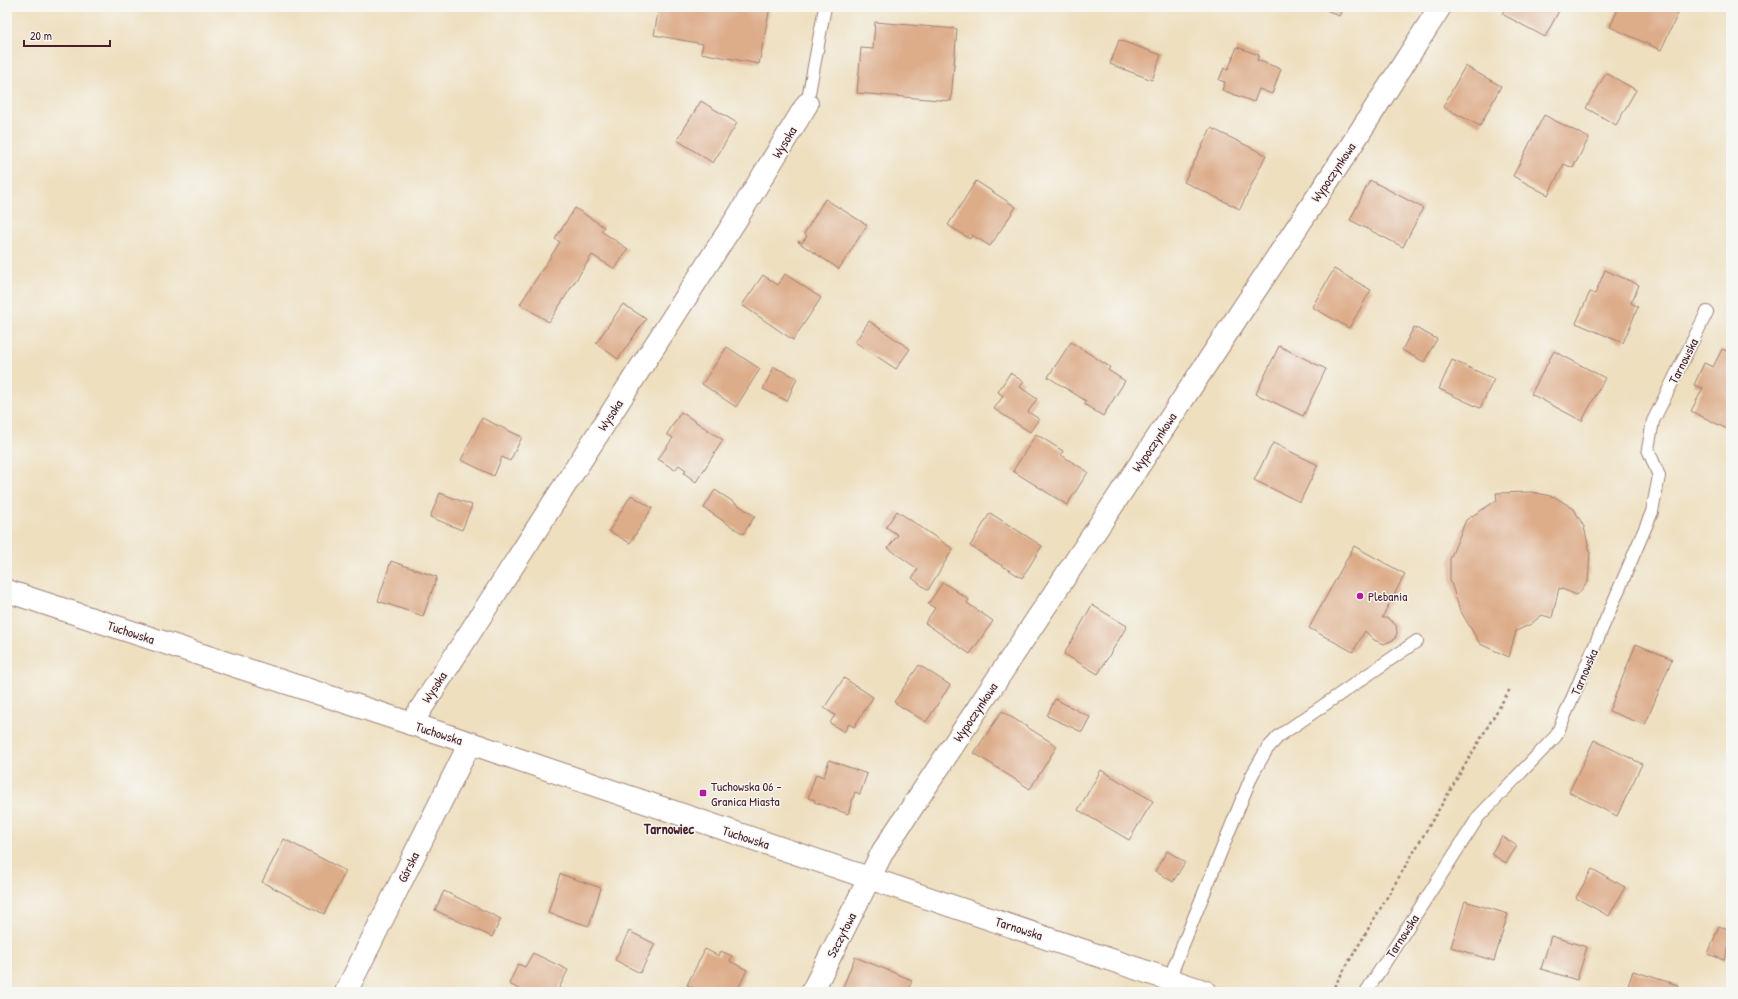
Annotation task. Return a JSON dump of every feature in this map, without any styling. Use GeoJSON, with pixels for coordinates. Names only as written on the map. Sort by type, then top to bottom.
{"type":"FeatureCollection","features":[{"type":"Feature","properties":{"kind":"street","name":"Wypoczynkowa"},"geometry":{"type":"LineString","coordinates":[[870,878],[883,851],[1347,152],[1440,7]]}},
{"type":"Feature","properties":{"kind":"street","name":"Wysoka"},"geometry":{"type":"LineString","coordinates":[[411,724],[737,218],[807,104]]}},
{"type":"Feature","properties":{"kind":"street","name":"Tuchowska"},"geometry":{"type":"LineString","coordinates":[[7,591],[470,743],[870,878]]}},
{"type":"Feature","properties":{"kind":"street","name":"Górska"},"geometry":{"type":"LineString","coordinates":[[346,992],[470,743]]}},
{"type":"Feature","properties":{"kind":"street","name":"Tarnowska"},"geometry":{"type":"LineString","coordinates":[[870,878],[1206,992]]}},
{"type":"Feature","properties":{"kind":"street","name":"Szczytowa"},"geometry":{"type":"LineString","coordinates":[[812,992],[870,878]]}},
{"type":"Feature","properties":{"kind":"lane"},"geometry":{"type":"LineString","coordinates":[[807,104],[825,7]]}},
{"type":"Feature","properties":{"kind":"lane","name":"Tarnowska"},"geometry":{"type":"LineString","coordinates":[[1366,992],[1479,816],[1556,736],[1652,512],[1659,476],[1648,449],[1653,421],[1708,312]]}},
{"type":"Feature","properties":{"kind":"lane"},"geometry":{"type":"LineString","coordinates":[[1168,979],[1252,775],[1268,748],[1279,736],[1418,641]]}},
{"type":"Feature","properties":{"kind":"path"},"geometry":{"type":"LineString","coordinates":[[1332,992],[1510,689]]}},
{"type":"Feature","properties":{"kind":"building"},"geometry":{"type":"Polygon","coordinates":[[[659,7],[770,7],[759,64],[701,53],[703,44],[654,35],[659,7]]]}},
{"type":"Feature","properties":{"kind":"building"},"geometry":{"type":"Polygon","coordinates":[[[1320,7],[1344,7],[1339,16],[1320,7]]]}},
{"type":"Feature","properties":{"kind":"building"},"geometry":{"type":"Polygon","coordinates":[[[1506,7],[1561,7],[1545,37],[1502,14],[1506,7]]]}},
{"type":"Feature","properties":{"kind":"building"},"geometry":{"type":"Polygon","coordinates":[[[1619,7],[1681,7],[1661,50],[1610,27],[1619,7]]]}},
{"type":"Feature","properties":{"kind":"building"},"geometry":{"type":"Polygon","coordinates":[[[875,22],[957,29],[951,101],[857,93],[861,48],[873,49],[875,22]]]}},
{"type":"Feature","properties":{"kind":"building"},"geometry":{"type":"Polygon","coordinates":[[[1119,40],[1161,55],[1152,80],[1110,64],[1119,40]]]}},
{"type":"Feature","properties":{"kind":"building"},"geometry":{"type":"Polygon","coordinates":[[[1237,47],[1259,55],[1257,60],[1281,69],[1272,94],[1259,89],[1254,102],[1222,90],[1225,82],[1219,80],[1224,68],[1228,70],[1237,47]]]}},
{"type":"Feature","properties":{"kind":"building"},"geometry":{"type":"Polygon","coordinates":[[[1465,66],[1501,86],[1480,126],[1443,107],[1465,66]]]}},
{"type":"Feature","properties":{"kind":"building"},"geometry":{"type":"Polygon","coordinates":[[[1606,73],[1636,90],[1616,125],[1586,108],[1606,73]]]}},
{"type":"Feature","properties":{"kind":"building"},"geometry":{"type":"Polygon","coordinates":[[[701,101],[737,123],[713,163],[677,140],[701,101]]]}},
{"type":"Feature","properties":{"kind":"building"},"geometry":{"type":"Polygon","coordinates":[[[1544,115],[1589,138],[1573,168],[1564,164],[1548,195],[1513,176],[1544,115]]]}},
{"type":"Feature","properties":{"kind":"building"},"geometry":{"type":"Polygon","coordinates":[[[1211,128],[1266,155],[1240,209],[1184,182],[1211,128]]]}},
{"type":"Feature","properties":{"kind":"building"},"geometry":{"type":"Polygon","coordinates":[[[1370,180],[1423,208],[1403,247],[1350,220],[1370,180]]]}},
{"type":"Feature","properties":{"kind":"building"},"geometry":{"type":"Polygon","coordinates":[[[976,181],[1016,207],[990,246],[972,235],[970,239],[948,225],[976,181]]]}},
{"type":"Feature","properties":{"kind":"building"},"geometry":{"type":"Polygon","coordinates":[[[825,199],[867,225],[839,269],[798,242],[799,241],[802,243],[807,236],[804,234],[825,199]]]}},
{"type":"Feature","properties":{"kind":"building"},"geometry":{"type":"Polygon","coordinates":[[[575,208],[604,227],[601,231],[628,249],[615,269],[592,255],[549,322],[520,304],[560,242],[555,239],[575,208]]]}},
{"type":"Feature","properties":{"kind":"building"},"geometry":{"type":"Polygon","coordinates":[[[1334,269],[1371,290],[1349,328],[1312,307],[1334,269]]]}},
{"type":"Feature","properties":{"kind":"building"},"geometry":{"type":"Polygon","coordinates":[[[1605,270],[1639,285],[1631,303],[1638,307],[1623,343],[1576,323],[1590,292],[1595,294],[1605,270]]]}},
{"type":"Feature","properties":{"kind":"building"},"geometry":{"type":"Polygon","coordinates":[[[785,274],[821,298],[793,340],[742,305],[763,275],[778,285],[785,274]]]}},
{"type":"Feature","properties":{"kind":"building"},"geometry":{"type":"Polygon","coordinates":[[[623,304],[646,319],[618,359],[596,343],[623,304]]]}},
{"type":"Feature","properties":{"kind":"building"},"geometry":{"type":"Polygon","coordinates":[[[869,321],[910,349],[896,369],[855,342],[869,321]]]}},
{"type":"Feature","properties":{"kind":"building"},"geometry":{"type":"Polygon","coordinates":[[[1414,327],[1437,339],[1424,362],[1402,350],[1414,327]]]}},
{"type":"Feature","properties":{"kind":"building"},"geometry":{"type":"Polygon","coordinates":[[[1071,342],[1110,367],[1108,370],[1125,381],[1103,416],[1084,404],[1086,401],[1048,377],[1071,342]]]}},
{"type":"Feature","properties":{"kind":"building"},"geometry":{"type":"Polygon","coordinates":[[[1279,346],[1326,369],[1303,416],[1256,394],[1279,346]]]}},
{"type":"Feature","properties":{"kind":"building"},"geometry":{"type":"Polygon","coordinates":[[[727,347],[760,369],[736,407],[702,384],[727,347]]]}},
{"type":"Feature","properties":{"kind":"building"},"geometry":{"type":"Polygon","coordinates":[[[1722,349],[1731,353],[1731,431],[1691,411],[1703,388],[1694,385],[1704,363],[1713,367],[1722,349]]]}},
{"type":"Feature","properties":{"kind":"building"},"geometry":{"type":"Polygon","coordinates":[[[1554,351],[1605,378],[1582,421],[1531,394],[1554,351]]]}},
{"type":"Feature","properties":{"kind":"building"},"geometry":{"type":"Polygon","coordinates":[[[1452,360],[1494,379],[1480,408],[1439,389],[1452,360]]]}},
{"type":"Feature","properties":{"kind":"building"},"geometry":{"type":"Polygon","coordinates":[[[774,367],[797,378],[787,401],[763,389],[774,367]]]}},
{"type":"Feature","properties":{"kind":"building"},"geometry":{"type":"Polygon","coordinates":[[[1010,373],[1024,382],[1020,387],[1037,399],[1028,412],[1039,419],[1030,432],[994,409],[1003,396],[998,392],[1010,373]]]}},
{"type":"Feature","properties":{"kind":"building"},"geometry":{"type":"Polygon","coordinates":[[[681,412],[723,440],[696,482],[684,473],[686,470],[679,465],[675,470],[658,459],[673,438],[667,434],[681,412]]]}},
{"type":"Feature","properties":{"kind":"building"},"geometry":{"type":"Polygon","coordinates":[[[482,418],[522,437],[510,461],[502,457],[494,476],[461,460],[482,418]]]}},
{"type":"Feature","properties":{"kind":"building"},"geometry":{"type":"Polygon","coordinates":[[[1036,434],[1063,451],[1061,455],[1088,472],[1067,505],[1013,471],[1036,434]]]}},
{"type":"Feature","properties":{"kind":"building"},"geometry":{"type":"Polygon","coordinates":[[[1273,443],[1318,465],[1300,502],[1254,480],[1273,443]]]}},
{"type":"Feature","properties":{"kind":"building"},"geometry":{"type":"Polygon","coordinates":[[[715,490],[755,516],[743,534],[704,508],[715,490]]]}},
{"type":"Feature","properties":{"kind":"building"},"geometry":{"type":"Polygon","coordinates":[[[1532,492],[1555,497],[1574,509],[1584,527],[1590,552],[1588,582],[1577,595],[1559,588],[1552,618],[1542,615],[1531,624],[1516,631],[1509,657],[1480,644],[1460,610],[1450,580],[1450,559],[1466,520],[1497,500],[1496,493],[1532,492]]]}},
{"type":"Feature","properties":{"kind":"building"},"geometry":{"type":"Polygon","coordinates":[[[440,493],[472,505],[462,530],[430,517],[440,493]]]}},
{"type":"Feature","properties":{"kind":"building"},"geometry":{"type":"Polygon","coordinates":[[[631,495],[652,508],[630,543],[609,531],[631,495]]]}},
{"type":"Feature","properties":{"kind":"building"},"geometry":{"type":"Polygon","coordinates":[[[897,511],[953,549],[928,590],[912,578],[918,569],[888,548],[898,535],[886,527],[897,511]]]}},
{"type":"Feature","properties":{"kind":"building"},"geometry":{"type":"Polygon","coordinates":[[[990,513],[1042,546],[1022,578],[970,546],[990,513]]]}},
{"type":"Feature","properties":{"kind":"building","name":"Plebania"},"geometry":{"type":"Polygon","coordinates":[[[1354,546],[1405,574],[1382,618],[1387,618],[1396,625],[1397,633],[1395,639],[1384,644],[1374,640],[1365,631],[1353,652],[1309,628],[1354,546]]]}},
{"type":"Feature","properties":{"kind":"building"},"geometry":{"type":"Polygon","coordinates":[[[391,561],[437,577],[423,616],[378,601],[391,561]]]}},
{"type":"Feature","properties":{"kind":"building"},"geometry":{"type":"Polygon","coordinates":[[[943,582],[969,600],[967,603],[993,621],[970,654],[925,623],[935,608],[928,604],[943,582]]]}},
{"type":"Feature","properties":{"kind":"building"},"geometry":{"type":"Polygon","coordinates":[[[1092,605],[1127,626],[1098,674],[1064,654],[1092,605]]]}},
{"type":"Feature","properties":{"kind":"building"},"geometry":{"type":"Polygon","coordinates":[[[1636,644],[1672,659],[1645,725],[1609,711],[1636,644]]]}},
{"type":"Feature","properties":{"kind":"building"},"geometry":{"type":"Polygon","coordinates":[[[919,665],[950,685],[926,722],[894,702],[919,665]]]}},
{"type":"Feature","properties":{"kind":"building"},"geometry":{"type":"Polygon","coordinates":[[[844,678],[873,697],[854,727],[849,724],[844,732],[830,723],[835,715],[824,708],[844,678]]]}},
{"type":"Feature","properties":{"kind":"building"},"geometry":{"type":"Polygon","coordinates":[[[1055,699],[1090,717],[1082,732],[1047,716],[1055,699]]]}},
{"type":"Feature","properties":{"kind":"building"},"geometry":{"type":"Polygon","coordinates":[[[1002,711],[1057,746],[1030,789],[974,753],[1002,711]]]}},
{"type":"Feature","properties":{"kind":"building"},"geometry":{"type":"Polygon","coordinates":[[[1594,740],[1642,764],[1617,816],[1569,792],[1594,740]]]}},
{"type":"Feature","properties":{"kind":"building"},"geometry":{"type":"Polygon","coordinates":[[[829,760],[867,774],[860,794],[855,792],[848,814],[814,802],[815,800],[808,798],[816,774],[824,777],[829,760]]]}},
{"type":"Feature","properties":{"kind":"building"},"geometry":{"type":"Polygon","coordinates":[[[1101,770],[1153,801],[1129,840],[1078,810],[1101,770]]]}},
{"type":"Feature","properties":{"kind":"building"},"geometry":{"type":"Polygon","coordinates":[[[1502,836],[1517,846],[1506,863],[1491,854],[1502,836]]]}},
{"type":"Feature","properties":{"kind":"building"},"geometry":{"type":"Polygon","coordinates":[[[284,839],[346,871],[324,914],[262,882],[284,839]]]}},
{"type":"Feature","properties":{"kind":"building"},"geometry":{"type":"Polygon","coordinates":[[[1167,851],[1185,862],[1173,882],[1155,871],[1167,851]]]}},
{"type":"Feature","properties":{"kind":"building"},"geometry":{"type":"Polygon","coordinates":[[[1592,869],[1625,887],[1609,916],[1576,898],[1592,869]]]}},
{"type":"Feature","properties":{"kind":"building"},"geometry":{"type":"Polygon","coordinates":[[[560,874],[601,888],[589,926],[548,913],[560,874]]]}},
{"type":"Feature","properties":{"kind":"building"},"geometry":{"type":"Polygon","coordinates":[[[444,891],[501,919],[492,937],[435,910],[444,891]]]}},
{"type":"Feature","properties":{"kind":"building"},"geometry":{"type":"Polygon","coordinates":[[[1465,901],[1508,914],[1494,961],[1451,947],[1465,901]]]}},
{"type":"Feature","properties":{"kind":"building"},"geometry":{"type":"Polygon","coordinates":[[[1719,926],[1731,931],[1731,942],[1724,960],[1708,954],[1719,926]]]}},
{"type":"Feature","properties":{"kind":"building"},"geometry":{"type":"Polygon","coordinates":[[[629,931],[655,944],[640,973],[615,960],[629,931]]]}},
{"type":"Feature","properties":{"kind":"building"},"geometry":{"type":"Polygon","coordinates":[[[1551,936],[1587,947],[1577,980],[1541,969],[1551,936]]]}},
{"type":"Feature","properties":{"kind":"building"},"geometry":{"type":"Polygon","coordinates":[[[705,949],[719,956],[721,951],[732,956],[730,961],[747,970],[738,989],[743,992],[703,992],[687,985],[705,949]]]}},
{"type":"Feature","properties":{"kind":"building"},"geometry":{"type":"Polygon","coordinates":[[[533,953],[568,970],[557,992],[525,992],[509,984],[518,964],[525,967],[533,953]]]}},
{"type":"Feature","properties":{"kind":"building"},"geometry":{"type":"Polygon","coordinates":[[[855,957],[912,980],[908,992],[841,992],[855,957]]]}},
{"type":"Feature","properties":{"kind":"building"},"geometry":{"type":"Polygon","coordinates":[[[1633,971],[1678,985],[1676,992],[1626,992],[1633,971]]]}},
{"type":"Feature","properties":{"kind":"place","name":"Plebania"},"geometry":{"type":"Point","coordinates":[1360,596]}},
{"type":"Feature","properties":{"kind":"place","name":"Tuchowska 06 - Granica Miasta"},"geometry":{"type":"Point","coordinates":[703,793]}},
{"type":"Feature","properties":{"kind":"district","name":"Tarnowiec"},"geometry":{"type":"Point","coordinates":[669,829]}}]}
